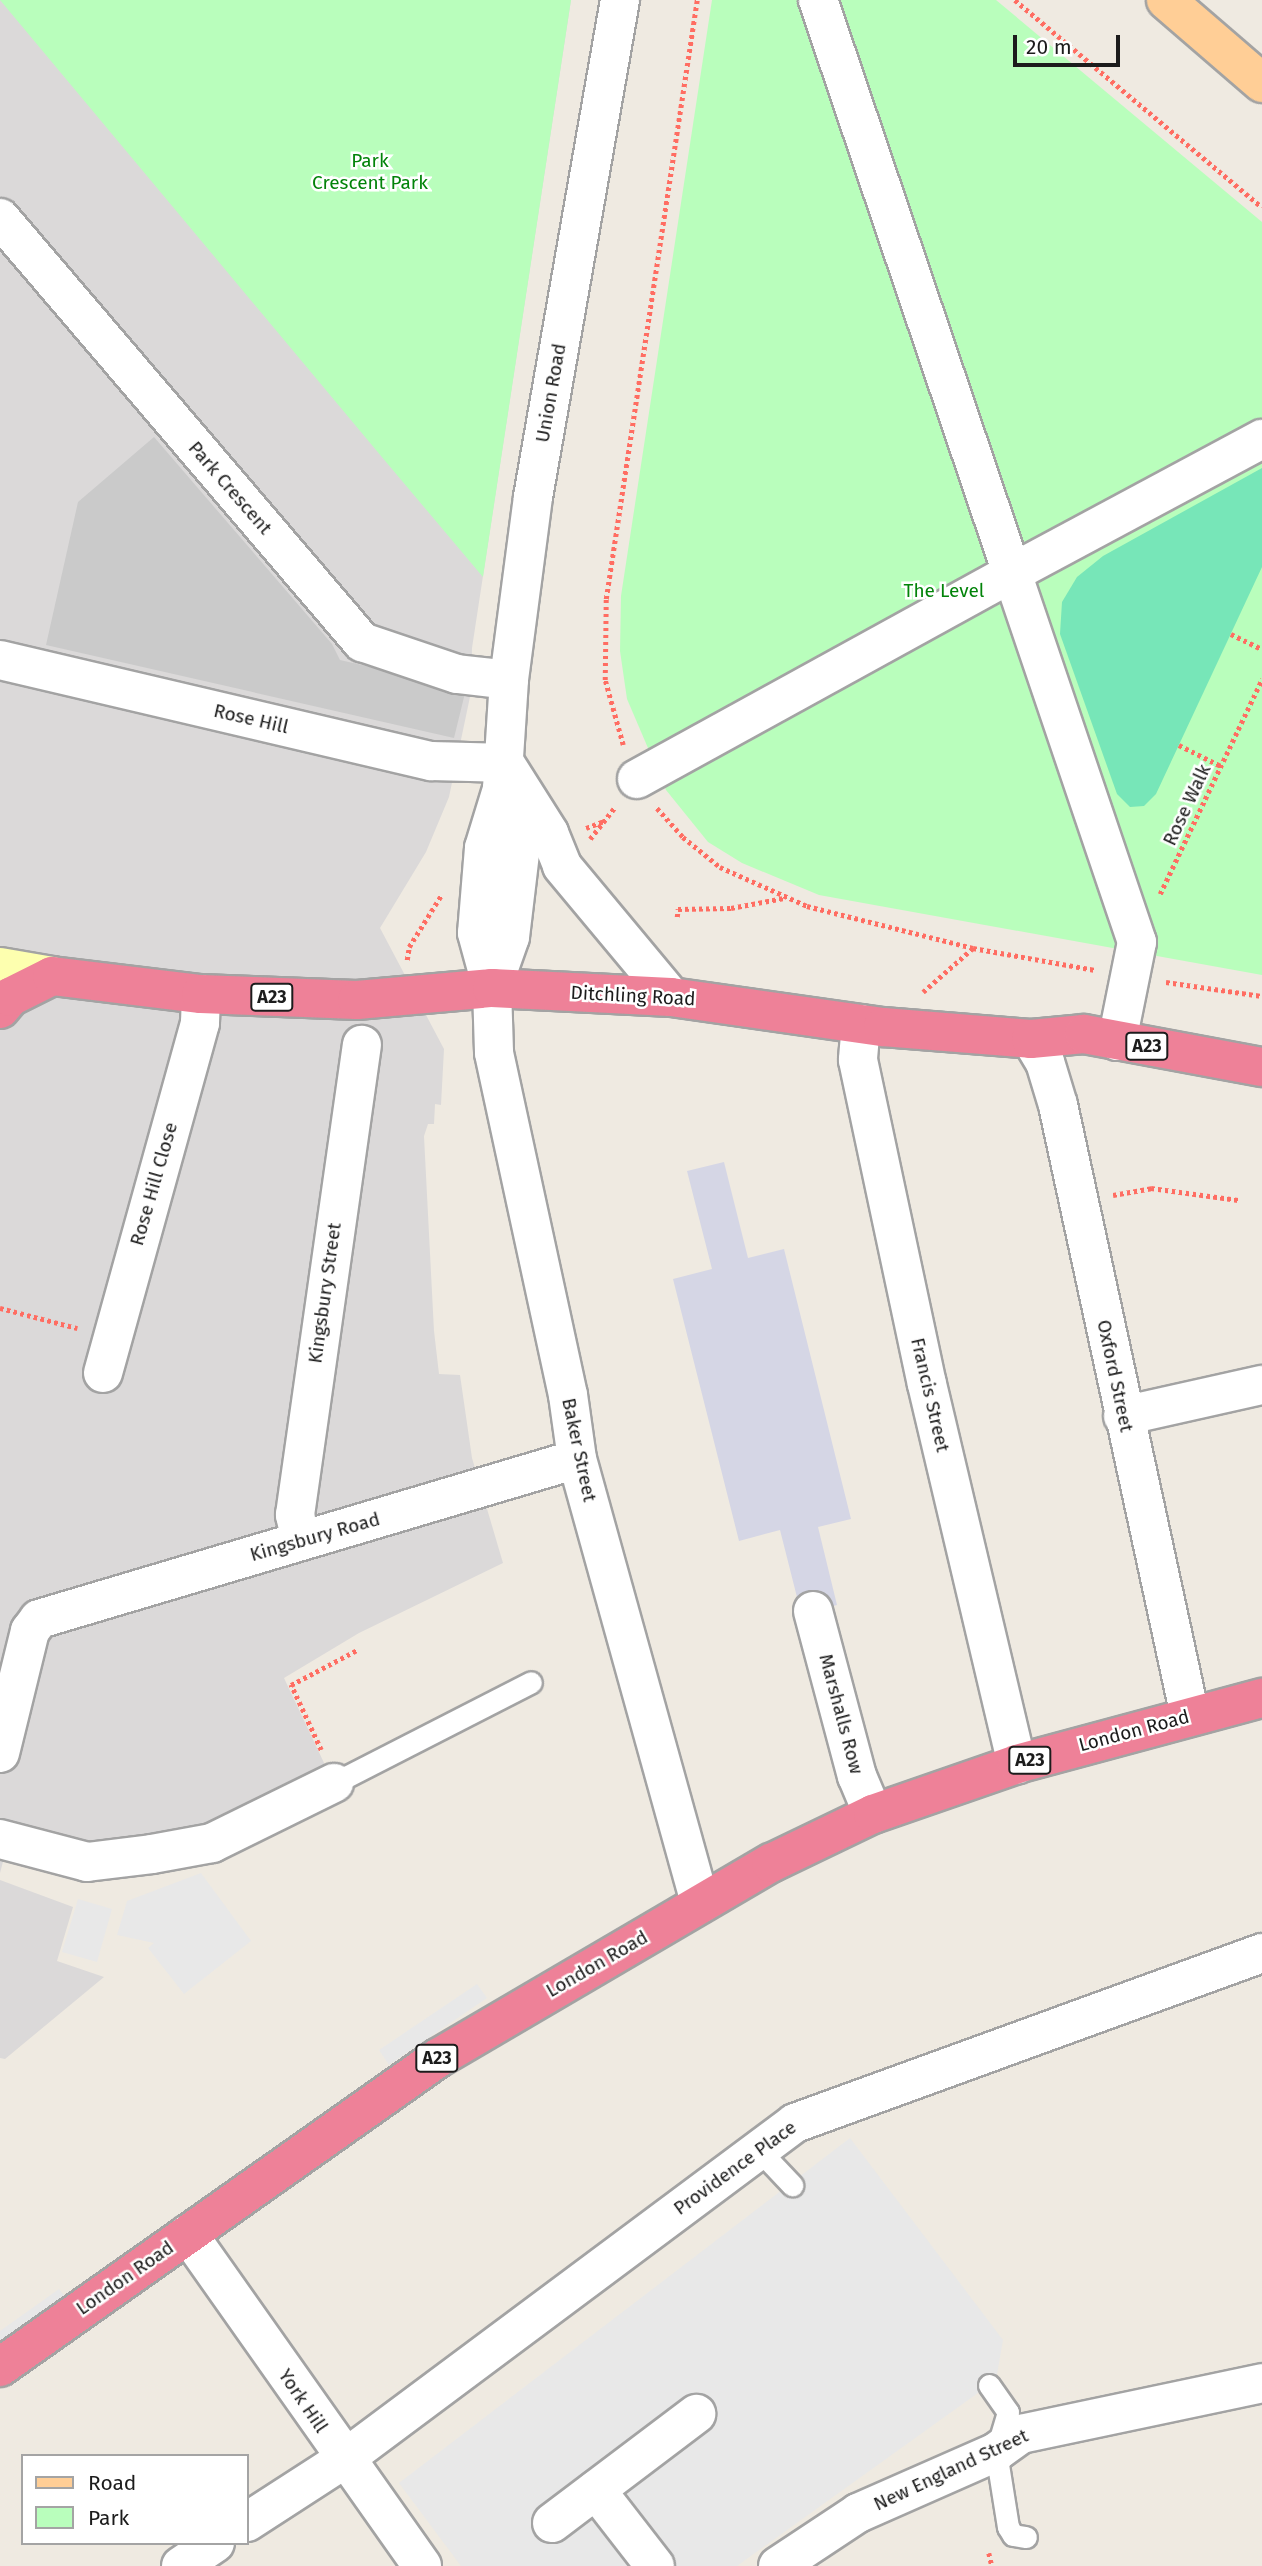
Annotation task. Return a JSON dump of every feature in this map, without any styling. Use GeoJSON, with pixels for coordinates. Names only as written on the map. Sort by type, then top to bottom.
{"type":"FeatureCollection","features":[{"type":"Feature","properties":{"kind":"highway","name":"Ditchling Road"},"geometry":{"type":"LineString","coordinates":[[52,976],[201,994],[357,1000],[492,988],[671,997],[872,1025],[1031,1039],[1065,1034],[1262,1067]]}},
{"type":"Feature","properties":{"kind":"highway"},"geometry":{"type":"LineString","coordinates":[[0,1009],[10,997],[52,976]]}},
{"type":"Feature","properties":{"kind":"highway","name":"London Road"},"geometry":{"type":"LineString","coordinates":[[0,2367],[438,2057],[700,1903],[873,1814],[1017,1764],[1262,1698]]}},
{"type":"Feature","properties":{"kind":"main road"},"geometry":{"type":"LineString","coordinates":[[1166,0],[1262,83]]}},
{"type":"Feature","properties":{"kind":"street","name":"Union Road"},"geometry":{"type":"LineString","coordinates":[[492,988],[477,933],[484,848],[503,776],[509,680],[533,498],[620,0]]}},
{"type":"Feature","properties":{"kind":"street"},"geometry":{"type":"LineString","coordinates":[[818,0],[1012,573],[1133,959],[1117,1041]]}},
{"type":"Feature","properties":{"kind":"street","name":"Park Crescent"},"geometry":{"type":"LineString","coordinates":[[0,218],[362,642],[457,674],[509,680]]}},
{"type":"Feature","properties":{"kind":"street"},"geometry":{"type":"LineString","coordinates":[[637,779],[1262,439]]}},
{"type":"Feature","properties":{"kind":"street","name":"Rose Hill"},"geometry":{"type":"LineString","coordinates":[[0,660],[503,776]]}},
{"type":"Feature","properties":{"kind":"street"},"geometry":{"type":"LineString","coordinates":[[503,776],[549,833],[562,866],[671,997]]}},
{"type":"Feature","properties":{"kind":"street","name":"Ditchling Road"},"geometry":{"type":"LineString","coordinates":[[0,967],[52,976]]}},
{"type":"Feature","properties":{"kind":"street","name":"Baker Street"},"geometry":{"type":"LineString","coordinates":[[492,988],[494,1053],[568,1395],[577,1459],[615,1642],[700,1903]]}},
{"type":"Feature","properties":{"kind":"street","name":"Rose Hill Close"},"geometry":{"type":"LineString","coordinates":[[107,1355],[200,1023],[201,994]]}},
{"type":"Feature","properties":{"kind":"street","name":"Francis Street"},"geometry":{"type":"LineString","coordinates":[[872,1025],[860,1073],[927,1384],[1017,1764]]}},
{"type":"Feature","properties":{"kind":"street","name":"Oxford Street"},"geometry":{"type":"LineString","coordinates":[[1031,1039],[1045,1062],[1058,1105],[1123,1416],[1191,1716]]}},
{"type":"Feature","properties":{"kind":"street","name":"Kingsbury Street"},"geometry":{"type":"LineString","coordinates":[[302,1541],[295,1515],[362,1045]]}},
{"type":"Feature","properties":{"kind":"street"},"geometry":{"type":"LineString","coordinates":[[1123,1416],[1262,1385]]}},
{"type":"Feature","properties":{"kind":"street","name":"Kingsbury Road"},"geometry":{"type":"LineString","coordinates":[[0,1753],[30,1631],[39,1619],[577,1459]]}},
{"type":"Feature","properties":{"kind":"street","name":"Marshalls Row"},"geometry":{"type":"LineString","coordinates":[[813,1611],[857,1776],[873,1814]]}},
{"type":"Feature","properties":{"kind":"street"},"geometry":{"type":"LineString","coordinates":[[0,1839],[86,1862],[212,1843],[328,1769]]}},
{"type":"Feature","properties":{"kind":"street","name":"Providence Place"},"geometry":{"type":"LineString","coordinates":[[248,2521],[343,2460],[794,2123],[1254,1954]]}},
{"type":"Feature","properties":{"kind":"street","name":"York Hill"},"geometry":{"type":"LineString","coordinates":[[188,2234],[343,2460],[422,2566]]}},
{"type":"Feature","properties":{"kind":"street","name":"New England Street"},"geometry":{"type":"LineString","coordinates":[[778,2566],[858,2513],[996,2452],[1021,2434],[1262,2383]]}},
{"type":"Feature","properties":{"kind":"street"},"geometry":{"type":"LineString","coordinates":[[552,2523],[696,2414]]}},
{"type":"Feature","properties":{"kind":"street"},"geometry":{"type":"LineString","coordinates":[[596,2490],[655,2566]]}},
{"type":"Feature","properties":{"kind":"street"},"geometry":{"type":"LineString","coordinates":[[181,2566],[212,2545]]}},
{"type":"Feature","properties":{"kind":"lane"},"geometry":{"type":"LineString","coordinates":[[328,1769],[531,1682]]}},
{"type":"Feature","properties":{"kind":"lane"},"geometry":{"type":"LineString","coordinates":[[758,2149],[792,2185]]}},
{"type":"Feature","properties":{"kind":"lane"},"geometry":{"type":"LineString","coordinates":[[989,2385],[1008,2412],[996,2452],[1008,2527],[1013,2535],[1026,2537]]}},
{"type":"Feature","properties":{"kind":"path"},"geometry":{"type":"LineString","coordinates":[[697,0],[603,633],[609,704],[637,779],[663,816],[700,853],[740,879],[784,898],[973,948],[1133,959],[1262,996]]}},
{"type":"Feature","properties":{"kind":"path"},"geometry":{"type":"LineString","coordinates":[[1015,0],[1262,207]]}},
{"type":"Feature","properties":{"kind":"path"},"geometry":{"type":"LineString","coordinates":[[1231,634],[1262,649]]}},
{"type":"Feature","properties":{"kind":"path","name":"Rose Walk"},"geometry":{"type":"LineString","coordinates":[[1133,959],[1262,679]]}},
{"type":"Feature","properties":{"kind":"path"},"geometry":{"type":"LineString","coordinates":[[1179,745],[1221,766]]}},
{"type":"Feature","properties":{"kind":"path"},"geometry":{"type":"LineString","coordinates":[[403,996],[409,947],[448,884]]}},
{"type":"Feature","properties":{"kind":"path"},"geometry":{"type":"LineString","coordinates":[[677,917],[678,909],[731,908],[784,898]]}},
{"type":"Feature","properties":{"kind":"path"},"geometry":{"type":"LineString","coordinates":[[872,1025],[973,948]]}},
{"type":"Feature","properties":{"kind":"path"},"geometry":{"type":"LineString","coordinates":[[1105,1197],[1151,1188],[1238,1200]]}},
{"type":"Feature","properties":{"kind":"path"},"geometry":{"type":"LineString","coordinates":[[0,1308],[107,1355]]}},
{"type":"Feature","properties":{"kind":"path"},"geometry":{"type":"LineString","coordinates":[[328,1769],[291,1685],[357,1650]]}},
{"type":"Feature","properties":{"kind":"shaded area"},"geometry":{"type":"Polygon","coordinates":[[[0,0],[571,0],[472,648],[471,692],[449,797],[426,852],[380,928],[444,1049],[441,1105],[435,1104],[434,1124],[428,1124],[424,1136],[434,1331],[439,1374],[460,1375],[472,1458],[503,1563],[359,1633],[284,1678],[325,1765],[204,1827],[5,1854],[0,1873],[0,0]]]}},
{"type":"Feature","properties":{"kind":"shaded area"},"geometry":{"type":"Polygon","coordinates":[[[154,437],[332,644],[340,660],[466,689],[454,738],[46,645],[78,502],[154,437]]]}},
{"type":"Feature","properties":{"kind":"shaded area"},"geometry":{"type":"Polygon","coordinates":[[[724,1162],[748,1258],[784,1249],[851,1519],[818,1527],[837,1605],[813,1611],[800,1609],[780,1530],[739,1541],[673,1279],[712,1269],[687,1171],[724,1162]]]}},
{"type":"Feature","properties":{"kind":"shaded area"},"geometry":{"type":"Polygon","coordinates":[[[201,1873],[251,1941],[184,1994],[148,1948],[154,1943],[117,1935],[127,1901],[201,1873]]]}},
{"type":"Feature","properties":{"kind":"shaded area"},"geometry":{"type":"Polygon","coordinates":[[[0,1880],[73,1907],[57,1961],[104,1977],[5,2059],[0,2058],[0,1880]]]}},
{"type":"Feature","properties":{"kind":"shaded area"},"geometry":{"type":"Polygon","coordinates":[[[78,1899],[112,1909],[97,1962],[62,1952],[78,1899]]]}},
{"type":"Feature","properties":{"kind":"shaded area"},"geometry":{"type":"Polygon","coordinates":[[[477,1984],[487,1998],[389,2065],[379,2050],[477,1984]]]}},
{"type":"Feature","properties":{"kind":"shaded area"},"geometry":{"type":"Polygon","coordinates":[[[850,2138],[1003,2340],[996,2380],[737,2566],[461,2566],[399,2483],[850,2138]]]}},
{"type":"Feature","properties":{"kind":"shaded area"},"geometry":{"type":"Polygon","coordinates":[[[59,2289],[66,2298],[0,2346],[0,2331],[59,2289]]]}},
{"type":"Feature","properties":{"kind":"green space","name":"Park Crescent Park"},"geometry":{"type":"Polygon","coordinates":[[[0,0],[571,0],[483,577],[381,456],[0,0]]]}},
{"type":"Feature","properties":{"kind":"green space","name":"The Level"},"geometry":{"type":"Polygon","coordinates":[[[712,0],[996,0],[1262,222],[1262,975],[819,895],[742,863],[708,842],[666,790],[627,699],[620,651],[621,596],[712,0]]]}},
{"type":"Feature","properties":{"kind":"green space"},"geometry":{"type":"Polygon","coordinates":[[[1262,468],[1262,567],[1156,794],[1144,806],[1130,807],[1117,794],[1060,634],[1062,602],[1077,577],[1103,556],[1262,468]]]}}]}
